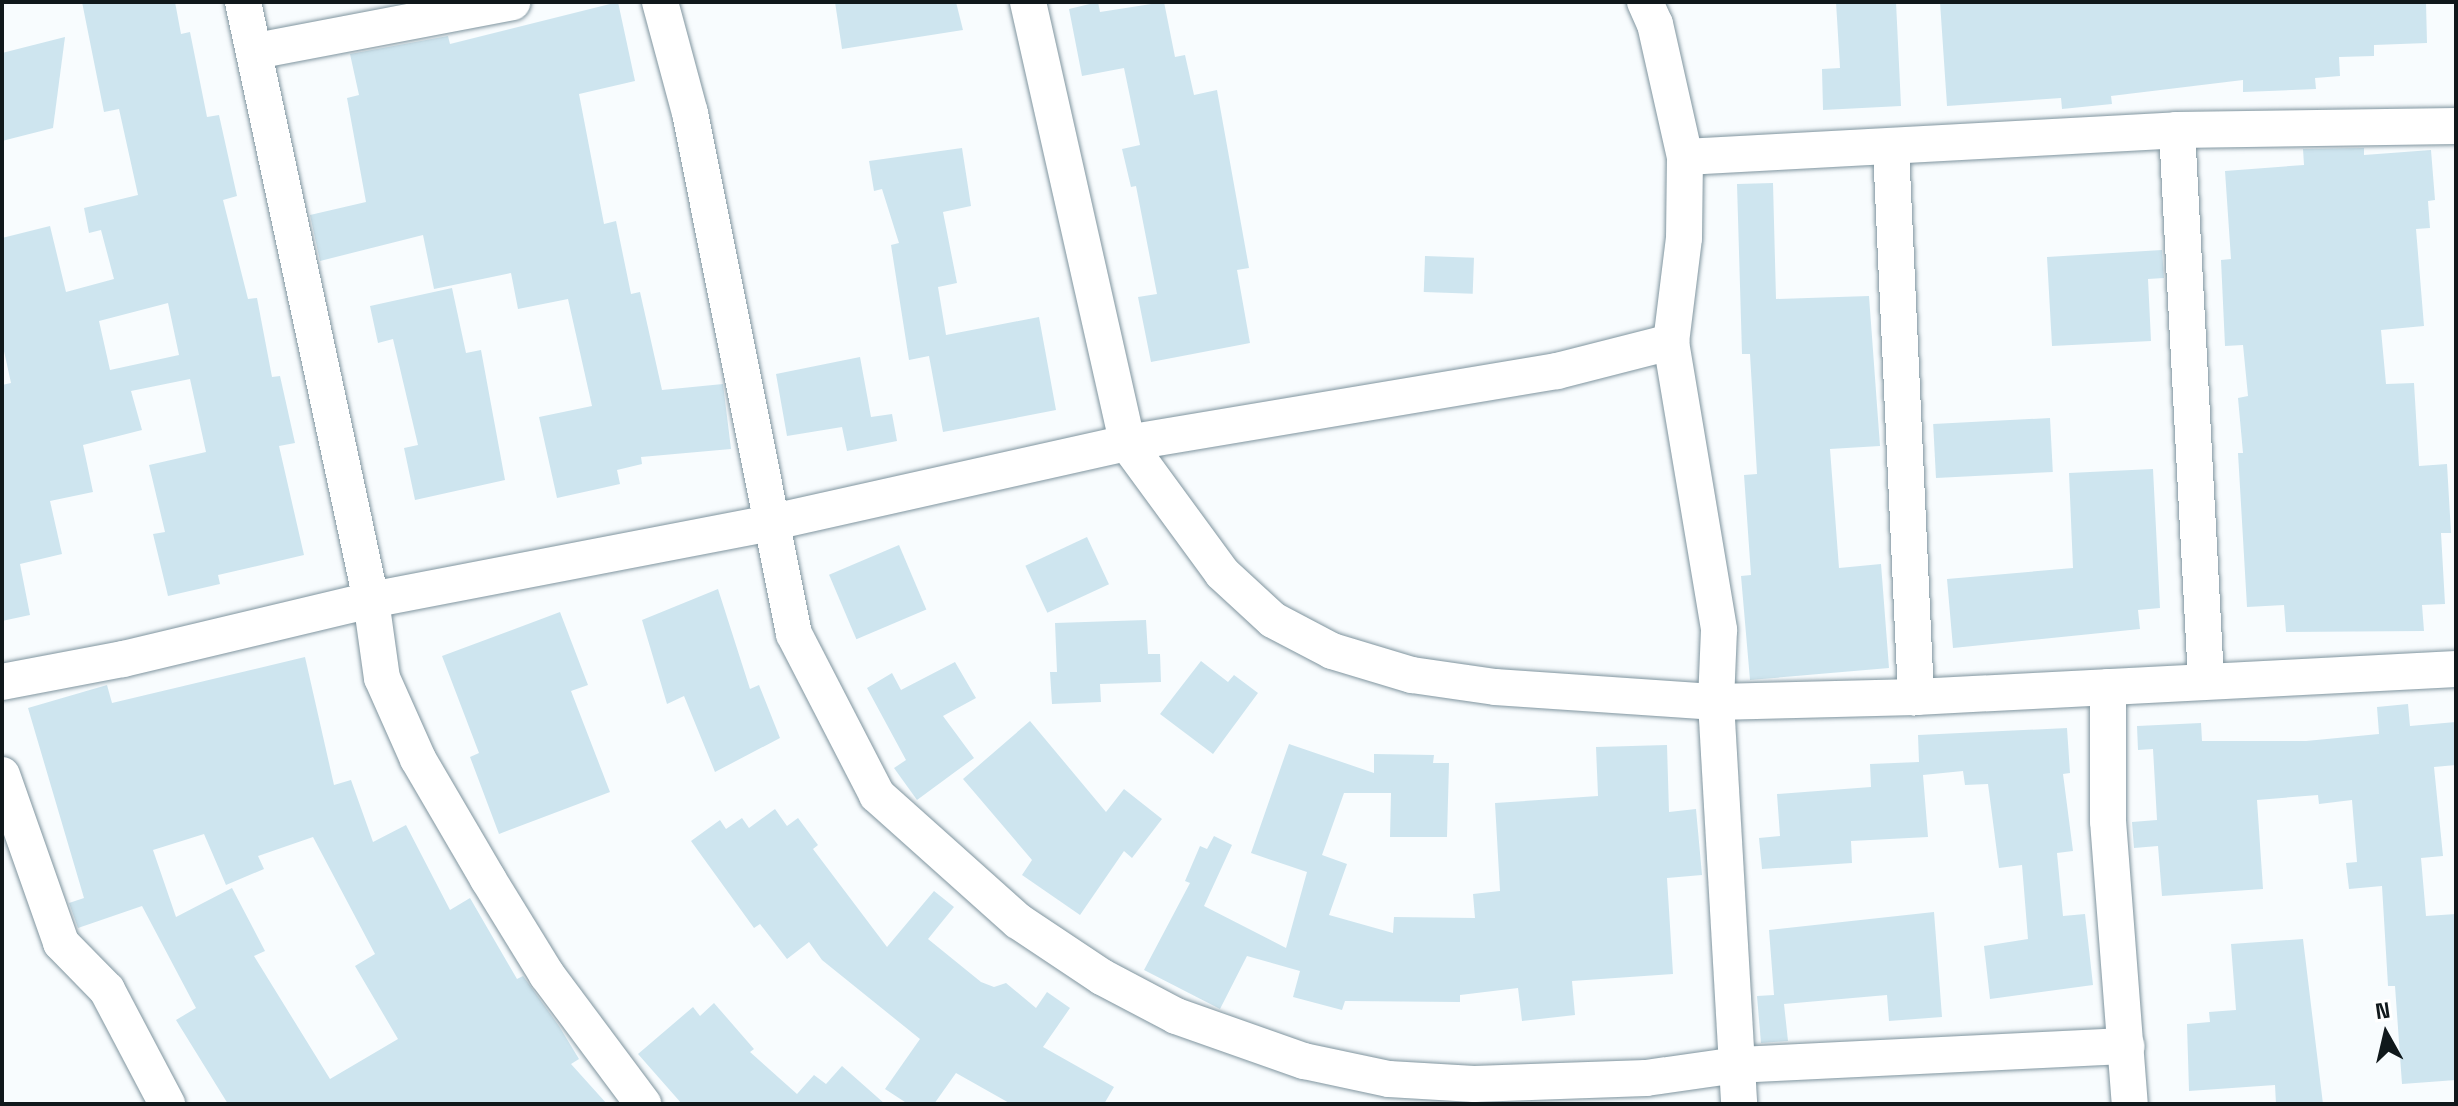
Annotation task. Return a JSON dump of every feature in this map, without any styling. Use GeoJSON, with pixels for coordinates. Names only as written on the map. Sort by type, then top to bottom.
{"type":"FeatureCollection","features":[{"type":"Feature","properties":{"kind":"street"},"geometry":{"type":"LineString","coordinates":[[243,2],[256,51],[371,600],[382,678],[418,759],[547,975],[643,1104]]}},
{"type":"Feature","properties":{"kind":"street"},"geometry":{"type":"LineString","coordinates":[[256,51],[512,2]]}},
{"type":"Feature","properties":{"kind":"street"},"geometry":{"type":"LineString","coordinates":[[660,2],[690,113],[769,523],[794,634],[877,795],[1018,921],[1102,977],[1176,1016],[1241,1042],[1389,1079],[1550,1082],[1646,1078],[1737,1065],[2127,1046]]}},
{"type":"Feature","properties":{"kind":"street"},"geometry":{"type":"LineString","coordinates":[[1028,2],[1127,443],[1222,573],[1273,620],[1332,651],[1412,675],[1482,685],[1716,702],[1916,697],[2456,669]]}},
{"type":"Feature","properties":{"kind":"street"},"geometry":{"type":"LineString","coordinates":[[1645,2],[1655,24],[1685,157],[1684,238],[1671,342],[1719,630],[1716,702],[1739,1104]]}},
{"type":"Feature","properties":{"kind":"street"},"geometry":{"type":"LineString","coordinates":[[1685,157],[2177,130],[2456,126]]}},
{"type":"Feature","properties":{"kind":"street"},"geometry":{"type":"LineString","coordinates":[[2177,130],[2206,680]]}},
{"type":"Feature","properties":{"kind":"street"},"geometry":{"type":"LineString","coordinates":[[1891,148],[1916,697]]}},
{"type":"Feature","properties":{"kind":"street"},"geometry":{"type":"LineString","coordinates":[[2,682],[123,659],[371,600],[769,523],[1127,443],[1557,371],[1671,342]]}},
{"type":"Feature","properties":{"kind":"street"},"geometry":{"type":"LineString","coordinates":[[2108,687],[2108,821],[2130,1104]]}},
{"type":"Feature","properties":{"kind":"street"},"geometry":{"type":"LineString","coordinates":[[2,775],[61,943],[107,990],[167,1104]]}},
{"type":"Feature","properties":{"kind":"building"},"geometry":{"type":"Polygon","coordinates":[[[82,2],[175,2],[181,34],[190,32],[207,117],[219,115],[237,196],[223,200],[248,299],[257,298],[272,377],[280,376],[295,443],[279,446],[304,555],[218,575],[220,584],[168,596],[153,534],[165,532],[149,465],[206,452],[190,379],[131,391],[142,430],[83,445],[93,492],[50,501],[62,554],[20,564],[30,615],[2,621],[2,385],[11,383],[2,342],[2,238],[50,226],[66,292],[114,279],[101,230],[89,233],[84,208],[138,195],[119,109],[104,112],[82,2]],[[168,303],[99,321],[110,370],[179,355],[168,303]]]}},
{"type":"Feature","properties":{"kind":"building"},"geometry":{"type":"Polygon","coordinates":[[[618,2],[635,81],[579,94],[604,224],[616,221],[631,294],[640,292],[662,390],[723,384],[731,449],[641,457],[642,464],[617,470],[620,484],[557,498],[539,417],[592,406],[568,299],[518,309],[511,273],[434,289],[423,235],[320,261],[310,215],[366,202],[347,98],[359,95],[350,54],[448,36],[450,44],[618,2]]]}},
{"type":"Feature","properties":{"kind":"building"},"geometry":{"type":"Polygon","coordinates":[[[835,2],[956,2],[963,30],[842,49],[835,2]]]}},
{"type":"Feature","properties":{"kind":"building"},"geometry":{"type":"Polygon","coordinates":[[[1098,2],[1100,12],[1164,2],[1175,57],[1185,55],[1194,95],[1217,90],[1249,268],[1237,270],[1250,343],[1151,362],[1138,297],[1157,294],[1136,186],[1131,187],[1122,149],[1140,145],[1124,68],[1082,76],[1069,9],[1098,2]]]}},
{"type":"Feature","properties":{"kind":"building"},"geometry":{"type":"Polygon","coordinates":[[[1836,2],[1896,2],[1901,106],[1823,110],[1822,69],[1840,68],[1836,2]]]}},
{"type":"Feature","properties":{"kind":"building"},"geometry":{"type":"Polygon","coordinates":[[[1940,2],[2426,2],[2427,43],[2374,45],[2374,56],[2339,57],[2340,76],[2315,78],[2316,89],[2243,92],[2243,80],[2111,96],[2112,104],[2062,109],[2061,98],[1947,106],[1940,2]]]}},
{"type":"Feature","properties":{"kind":"building"},"geometry":{"type":"Polygon","coordinates":[[[65,37],[53,128],[2,141],[2,53],[65,37]]]}},
{"type":"Feature","properties":{"kind":"building"},"geometry":{"type":"Polygon","coordinates":[[[962,148],[971,206],[943,212],[957,283],[938,287],[946,335],[1039,317],[1056,410],[943,432],[929,356],[909,360],[891,245],[899,243],[882,189],[874,191],[869,161],[962,148]]]}},
{"type":"Feature","properties":{"kind":"building"},"geometry":{"type":"Polygon","coordinates":[[[2364,148],[2364,155],[2431,150],[2435,200],[2428,201],[2430,228],[2416,229],[2424,326],[2381,330],[2386,384],[2414,383],[2419,466],[2447,464],[2451,533],[2441,533],[2445,604],[2422,605],[2424,631],[2286,632],[2284,605],[2247,607],[2238,453],[2243,453],[2238,398],[2248,396],[2243,345],[2225,346],[2221,260],[2231,259],[2225,171],[2304,165],[2303,149],[2364,148]]]}},
{"type":"Feature","properties":{"kind":"building"},"geometry":{"type":"Polygon","coordinates":[[[1773,183],[1776,299],[1869,296],[1880,446],[1830,449],[1839,568],[1881,564],[1889,668],[1750,680],[1741,576],[1751,575],[1744,475],[1757,474],[1750,354],[1742,354],[1737,184],[1773,183]]]}},
{"type":"Feature","properties":{"kind":"building"},"geometry":{"type":"Polygon","coordinates":[[[2162,250],[2164,278],[2148,279],[2151,341],[2052,346],[2047,257],[2162,250]]]}},
{"type":"Feature","properties":{"kind":"building"},"geometry":{"type":"Polygon","coordinates":[[[1425,256],[1474,258],[1473,294],[1424,292],[1425,256]]]}},
{"type":"Feature","properties":{"kind":"building"},"geometry":{"type":"Polygon","coordinates":[[[452,288],[466,353],[481,350],[505,480],[415,500],[404,448],[418,445],[393,339],[378,343],[370,306],[452,288]]]}},
{"type":"Feature","properties":{"kind":"building"},"geometry":{"type":"Polygon","coordinates":[[[860,357],[871,417],[892,414],[897,441],[847,451],[842,427],[787,436],[776,374],[860,357]]]}},
{"type":"Feature","properties":{"kind":"building"},"geometry":{"type":"Polygon","coordinates":[[[2050,418],[2053,472],[1936,478],[1933,424],[2050,418]]]}},
{"type":"Feature","properties":{"kind":"building"},"geometry":{"type":"Polygon","coordinates":[[[2153,469],[2160,608],[2138,610],[2140,629],[1953,648],[1947,579],[2073,568],[2069,473],[2153,469]]]}},
{"type":"Feature","properties":{"kind":"building"},"geometry":{"type":"Polygon","coordinates":[[[1087,537],[1109,584],[1047,613],[1025,566],[1087,537]]]}},
{"type":"Feature","properties":{"kind":"building"},"geometry":{"type":"Polygon","coordinates":[[[899,545],[926,609],[856,639],[829,575],[899,545]]]}},
{"type":"Feature","properties":{"kind":"building"},"geometry":{"type":"Polygon","coordinates":[[[718,589],[750,689],[759,685],[780,738],[715,772],[684,696],[667,704],[642,620],[718,589]]]}},
{"type":"Feature","properties":{"kind":"building"},"geometry":{"type":"Polygon","coordinates":[[[560,612],[588,685],[571,691],[610,792],[499,834],[470,757],[479,753],[442,656],[560,612]]]}},
{"type":"Feature","properties":{"kind":"building"},"geometry":{"type":"Polygon","coordinates":[[[1146,620],[1148,654],[1160,654],[1161,682],[1100,684],[1101,702],[1052,704],[1050,672],[1057,672],[1055,623],[1146,620]]]}},
{"type":"Feature","properties":{"kind":"building"},"geometry":{"type":"Polygon","coordinates":[[[305,657],[334,785],[351,780],[373,842],[406,825],[450,910],[470,898],[517,979],[523,976],[559,1026],[579,1059],[571,1064],[607,1104],[228,1104],[176,1020],[196,1008],[142,906],[78,928],[69,903],[84,898],[28,708],[107,685],[112,703],[305,657]],[[204,834],[153,850],[176,917],[232,888],[265,951],[254,956],[330,1079],[398,1039],[355,966],[375,954],[313,837],[258,856],[264,869],[226,885],[204,834]]]}},
{"type":"Feature","properties":{"kind":"building"},"geometry":{"type":"Polygon","coordinates":[[[1201,661],[1228,682],[1234,675],[1258,693],[1213,754],[1160,714],[1201,661]]]}},
{"type":"Feature","properties":{"kind":"building"},"geometry":{"type":"Polygon","coordinates":[[[955,662],[976,698],[943,716],[974,758],[917,800],[894,768],[906,760],[867,688],[892,673],[901,690],[955,662]]]}},
{"type":"Feature","properties":{"kind":"building"},"geometry":{"type":"Polygon","coordinates":[[[2408,704],[2410,726],[2456,722],[2456,765],[2434,767],[2443,856],[2421,858],[2426,916],[2456,914],[2456,1080],[2402,1084],[2395,986],[2388,986],[2382,886],[2349,889],[2346,863],[2357,862],[2352,800],[2319,804],[2318,795],[2257,800],[2263,889],[2162,896],[2158,846],[2134,848],[2132,822],[2157,820],[2153,749],[2138,750],[2137,726],[2201,723],[2202,741],[2306,741],[2379,734],[2377,707],[2408,704]]]}},
{"type":"Feature","properties":{"kind":"building"},"geometry":{"type":"Polygon","coordinates":[[[1030,721],[1106,812],[1124,789],[1162,819],[1132,858],[1124,851],[1080,915],[1022,875],[1032,860],[963,779],[1030,721]]]}},
{"type":"Feature","properties":{"kind":"building"},"geometry":{"type":"Polygon","coordinates":[[[2067,728],[2070,773],[2063,774],[2073,851],[2057,853],[2063,916],[2085,914],[2093,985],[1990,999],[1984,946],[2028,939],[2022,865],[1999,868],[1988,784],[1965,785],[1963,771],[1923,775],[1928,837],[1851,841],[1852,863],[1762,869],[1759,838],[1780,836],[1777,794],[1871,787],[1870,764],[1919,762],[1918,735],[2067,728]]]}},
{"type":"Feature","properties":{"kind":"building"},"geometry":{"type":"Polygon","coordinates":[[[1289,744],[1374,773],[1374,754],[1434,755],[1433,763],[1449,763],[1447,837],[1390,837],[1391,793],[1344,793],[1322,855],[1347,864],[1329,915],[1393,933],[1394,917],[1475,918],[1473,894],[1500,891],[1495,803],[1598,796],[1596,747],[1667,745],[1669,812],[1696,809],[1702,875],[1667,878],[1673,974],[1572,981],[1575,1015],[1522,1021],[1518,988],[1460,995],[1460,1002],[1345,1001],[1342,1010],[1293,997],[1300,971],[1247,956],[1220,1009],[1144,970],[1190,883],[1185,881],[1200,846],[1207,849],[1214,836],[1232,845],[1204,906],[1286,948],[1307,872],[1251,853],[1289,744]]]}},
{"type":"Feature","properties":{"kind":"building"},"geometry":{"type":"Polygon","coordinates":[[[775,809],[787,826],[798,818],[818,845],[813,849],[887,947],[934,891],[954,907],[928,939],[981,982],[994,987],[1006,983],[1036,1008],[1047,992],[1070,1008],[1043,1047],[1114,1087],[1104,1104],[1011,1104],[956,1073],[934,1104],[908,1104],[885,1089],[920,1039],[822,960],[809,942],[787,959],[760,924],[754,928],[691,841],[720,820],[726,829],[742,818],[749,828],[775,809]]]}},
{"type":"Feature","properties":{"kind":"building"},"geometry":{"type":"Polygon","coordinates":[[[1934,912],[1942,1017],[1889,1021],[1887,995],[1784,1004],[1788,1041],[1761,1043],[1757,996],[1774,995],[1769,930],[1934,912]]]}},
{"type":"Feature","properties":{"kind":"building"},"geometry":{"type":"Polygon","coordinates":[[[2303,939],[2323,1104],[2276,1104],[2275,1085],[2189,1091],[2187,1024],[2210,1022],[2209,1012],[2236,1010],[2231,944],[2303,939]]]}},
{"type":"Feature","properties":{"kind":"building"},"geometry":{"type":"Polygon","coordinates":[[[714,1003],[754,1049],[750,1052],[797,1094],[814,1075],[826,1084],[842,1066],[885,1104],[682,1104],[638,1054],[693,1007],[700,1016],[714,1003]]]}}]}
